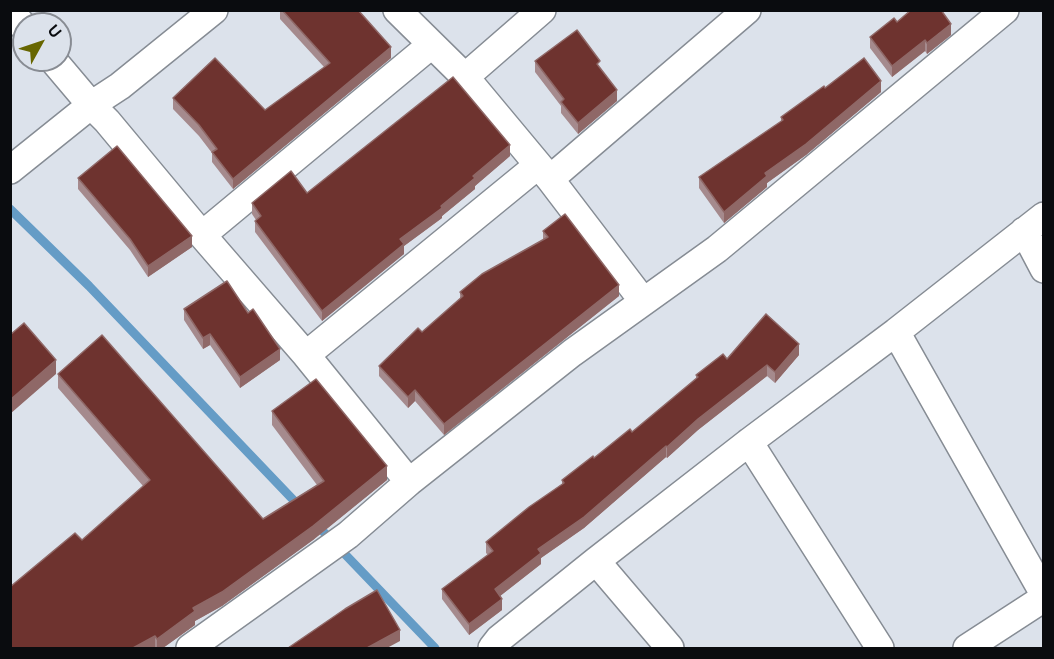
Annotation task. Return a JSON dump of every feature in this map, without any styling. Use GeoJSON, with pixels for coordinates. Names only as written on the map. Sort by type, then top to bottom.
{"type":"FeatureCollection","features":[{"type":"Feature","properties":{"kind":"street"},"geometry":{"type":"LineString","coordinates":[[10,170],[214,10]]}},
{"type":"Feature","properties":{"kind":"street"},"geometry":{"type":"LineString","coordinates":[[397,10],[465,76],[543,172],[643,302]]}},
{"type":"Feature","properties":{"kind":"street"},"geometry":{"type":"LineString","coordinates":[[465,76],[542,10]]}},
{"type":"Feature","properties":{"kind":"street"},"geometry":{"type":"LineString","coordinates":[[306,355],[543,172],[747,10]]}},
{"type":"Feature","properties":{"kind":"street"},"geometry":{"type":"LineString","coordinates":[[189,648],[348,535],[409,482],[572,353],[717,249],[1005,10]]}},
{"type":"Feature","properties":{"kind":"street"},"geometry":{"type":"LineString","coordinates":[[202,235],[431,45]]}},
{"type":"Feature","properties":{"kind":"street"},"geometry":{"type":"LineString","coordinates":[[63,72],[306,355],[409,482]]}},
{"type":"Feature","properties":{"kind":"street"},"geometry":{"type":"LineString","coordinates":[[492,648],[499,639],[596,561],[1034,224],[1044,269]]}},
{"type":"Feature","properties":{"kind":"street"},"geometry":{"type":"LineString","coordinates":[[896,332],[1044,594]]}},
{"type":"Feature","properties":{"kind":"street"},"geometry":{"type":"LineString","coordinates":[[749,442],[880,648]]}},
{"type":"Feature","properties":{"kind":"street"},"geometry":{"type":"LineString","coordinates":[[596,561],[669,648]]}},
{"type":"Feature","properties":{"kind":"street"},"geometry":{"type":"LineString","coordinates":[[967,648],[1044,598]]}},
{"type":"Feature","properties":{"kind":"building"},"geometry":{"type":"Polygon","coordinates":[[[282,10],[358,10],[391,47],[233,179],[212,152],[217,149],[199,125],[173,98],[215,58],[265,110],[330,63],[282,10]]]}},
{"type":"Feature","properties":{"kind":"building"},"geometry":{"type":"Polygon","coordinates":[[[911,10],[941,10],[951,24],[927,43],[925,40],[892,66],[870,37],[894,18],[897,22],[911,10]]]}},
{"type":"Feature","properties":{"kind":"building"},"geometry":{"type":"Polygon","coordinates":[[[577,30],[600,61],[597,64],[617,90],[578,123],[561,102],[564,99],[535,61],[577,30]]]}},
{"type":"Feature","properties":{"kind":"building"},"geometry":{"type":"Polygon","coordinates":[[[864,58],[881,81],[806,144],[765,173],[767,176],[724,212],[699,177],[783,120],[781,117],[824,86],[825,88],[864,58]]]}},
{"type":"Feature","properties":{"kind":"building"},"geometry":{"type":"Polygon","coordinates":[[[453,77],[510,145],[473,176],[475,178],[441,206],[442,208],[400,239],[404,244],[322,311],[255,221],[261,216],[252,203],[291,171],[307,193],[453,77]]]}},
{"type":"Feature","properties":{"kind":"building"},"geometry":{"type":"Polygon","coordinates":[[[117,146],[192,236],[148,266],[130,239],[78,178],[117,146]]]}},
{"type":"Feature","properties":{"kind":"building"},"geometry":{"type":"Polygon","coordinates":[[[565,214],[619,285],[444,424],[415,390],[408,397],[379,366],[418,328],[422,332],[463,296],[460,292],[482,274],[548,237],[543,231],[565,214]]]}},
{"type":"Feature","properties":{"kind":"building"},"geometry":{"type":"Polygon","coordinates":[[[227,281],[248,313],[253,309],[280,349],[240,377],[210,334],[203,338],[184,309],[227,281]]]}},
{"type":"Feature","properties":{"kind":"building"},"geometry":{"type":"Polygon","coordinates":[[[766,314],[799,344],[775,372],[767,365],[698,419],[584,517],[538,549],[541,553],[495,589],[502,599],[469,624],[442,589],[493,551],[486,542],[529,507],[564,483],[562,480],[593,456],[594,458],[630,429],[632,432],[723,354],[727,359],[766,314]]]}},
{"type":"Feature","properties":{"kind":"building"},"geometry":{"type":"Polygon","coordinates":[[[24,323],[56,360],[10,400],[10,335],[24,323]]]}},
{"type":"Feature","properties":{"kind":"building"},"geometry":{"type":"Polygon","coordinates":[[[102,335],[263,519],[324,481],[272,411],[316,379],[387,466],[313,526],[222,592],[193,608],[195,611],[157,639],[155,636],[133,648],[10,648],[10,587],[75,533],[82,540],[150,480],[58,374],[102,335]]]}},
{"type":"Feature","properties":{"kind":"building"},"geometry":{"type":"Polygon","coordinates":[[[377,590],[400,630],[367,648],[288,648],[345,609],[377,590]]]}},
{"type":"Feature","properties":{"kind":"waterway"},"geometry":{"type":"LineString","coordinates":[[10,209],[89,286],[301,508]]}},
{"type":"Feature","properties":{"kind":"waterway"},"geometry":{"type":"LineString","coordinates":[[316,524],[435,648]]}}]}
